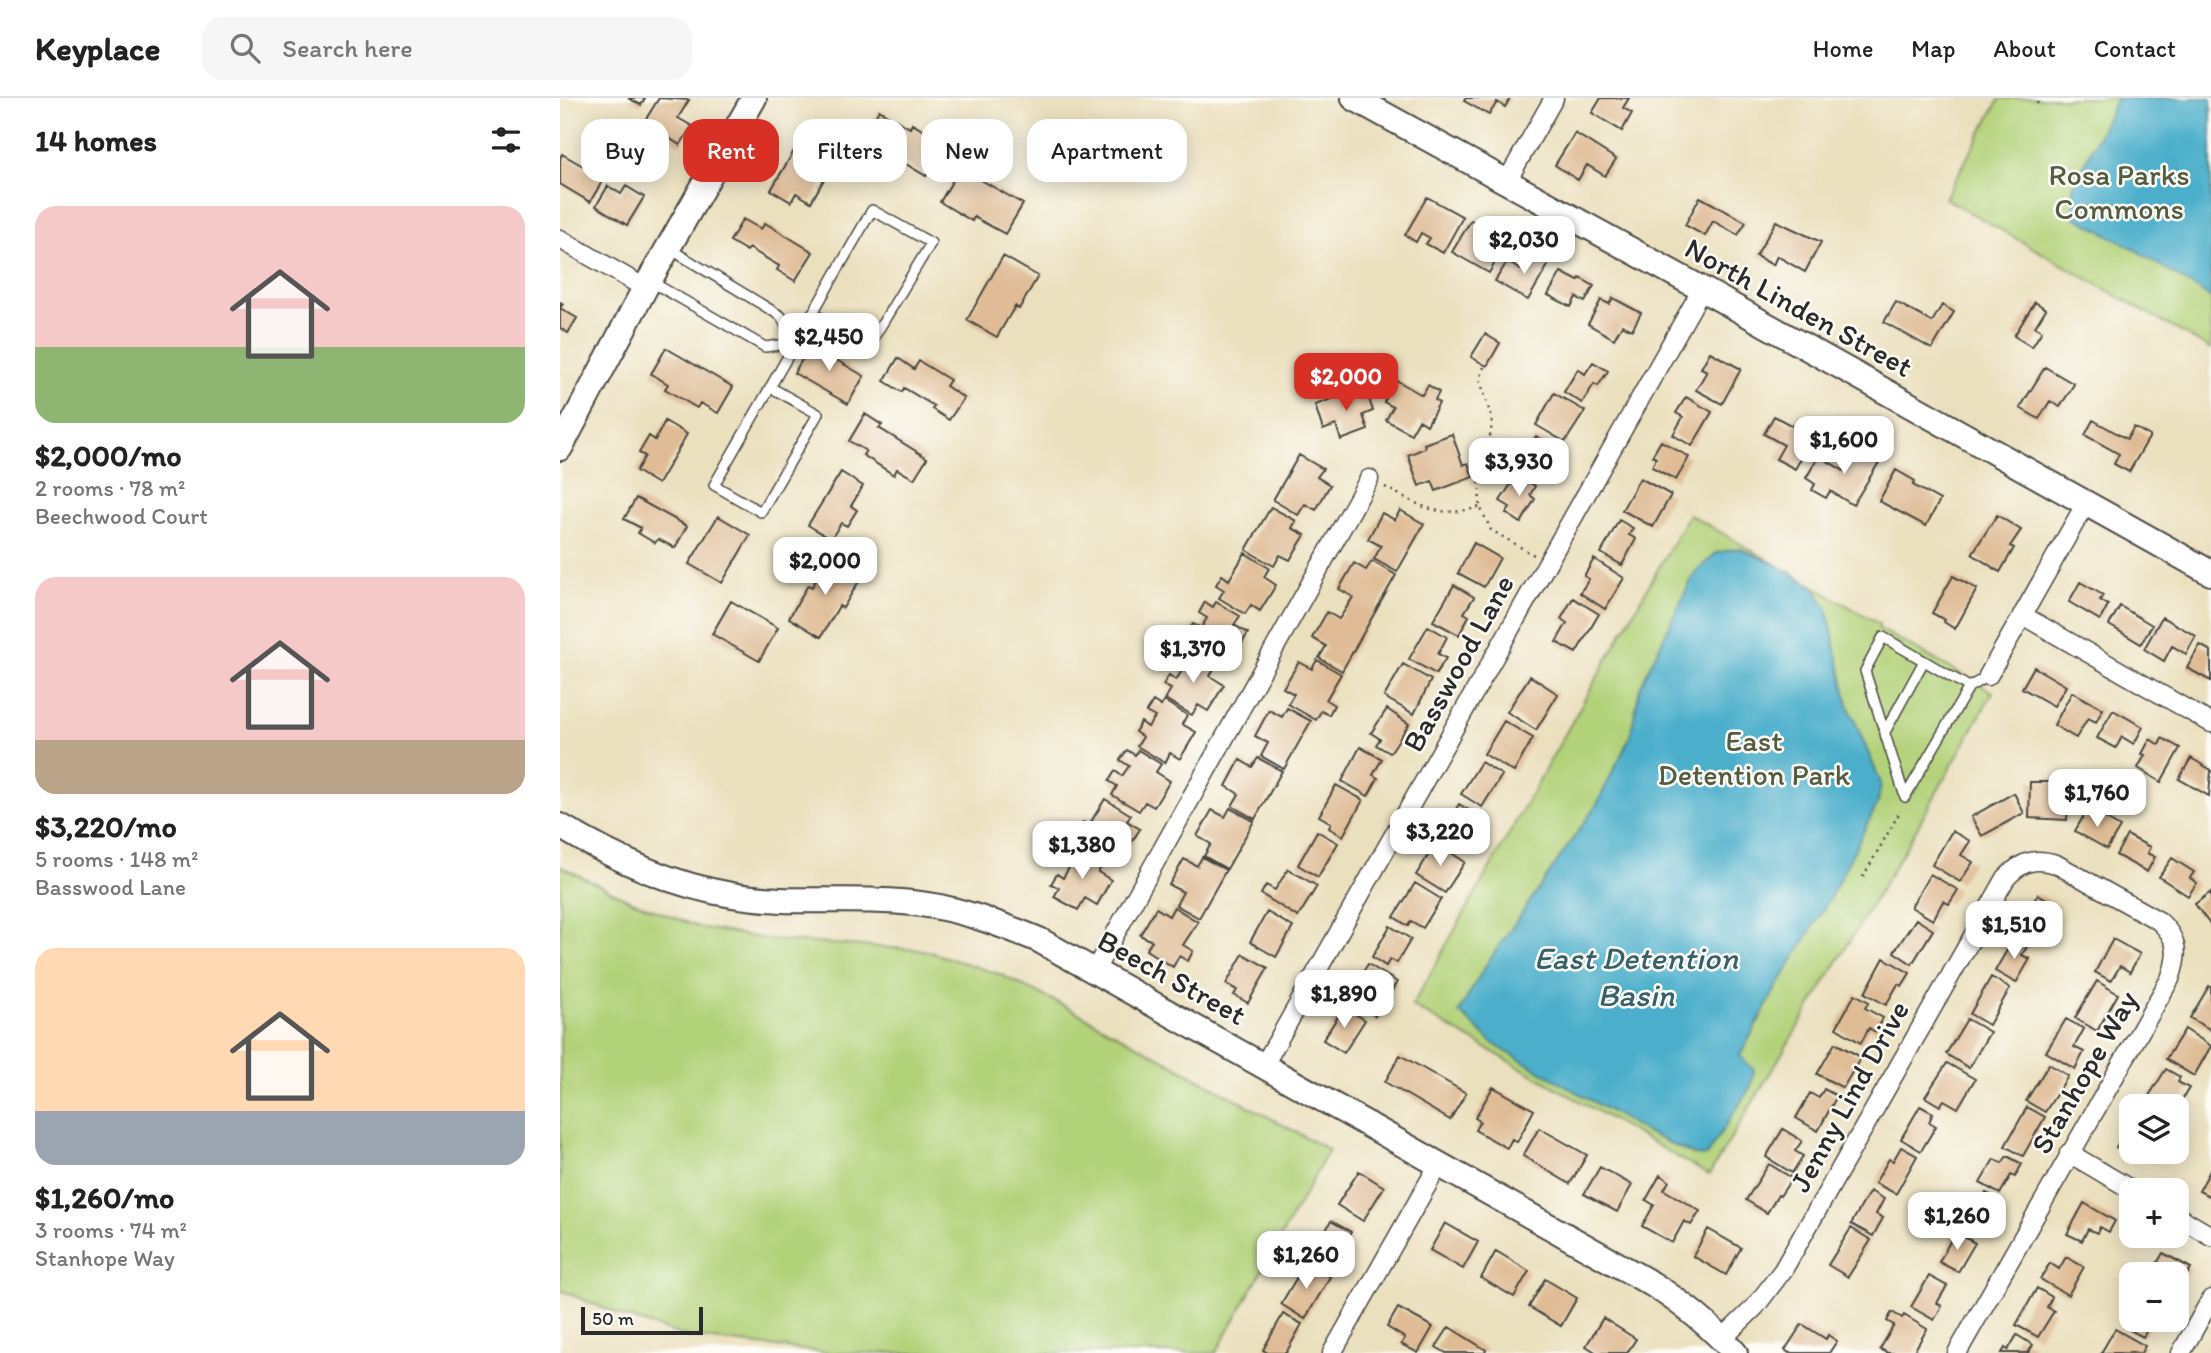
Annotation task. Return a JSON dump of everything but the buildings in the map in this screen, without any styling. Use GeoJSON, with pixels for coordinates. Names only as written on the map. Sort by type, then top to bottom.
{"type":"FeatureCollection","features":[{"type":"Feature","properties":{"kind":"street"},"geometry":{"type":"LineString","coordinates":[[560,448],[647,284],[754,98]]}},
{"type":"Feature","properties":{"kind":"street","name":"North Linden Street"},"geometry":{"type":"LineString","coordinates":[[1354,98],[2211,573]]}},
{"type":"Feature","properties":{"kind":"street"},"geometry":{"type":"LineString","coordinates":[[1507,181],[1554,98]]}},
{"type":"Feature","properties":{"kind":"street"},"geometry":{"type":"LineString","coordinates":[[560,239],[647,284]]}},
{"type":"Feature","properties":{"kind":"street","name":"Basswood Lane"},"geometry":{"type":"LineString","coordinates":[[1264,1065],[1702,289]]}},
{"type":"Feature","properties":{"kind":"street"},"geometry":{"type":"LineString","coordinates":[[1095,970],[1369,478]]}},
{"type":"Feature","properties":{"kind":"street"},"geometry":{"type":"LineString","coordinates":[[1987,677],[2086,503]]}},
{"type":"Feature","properties":{"kind":"street"},"geometry":{"type":"LineString","coordinates":[[2022,615],[2211,723]]}},
{"type":"Feature","properties":{"kind":"street","name":"Beech Street"},"geometry":{"type":"LineString","coordinates":[[560,826],[633,864],[694,887],[779,902],[892,901],[957,910],[1040,940],[1652,1284],[1678,1301],[1729,1346]]}},
{"type":"Feature","properties":{"kind":"street","name":"Jenny Lind Drive"},"geometry":{"type":"LineString","coordinates":[[1729,1346],[1783,1269],[1960,957],[2012,871],[2024,862],[2035,860],[2056,864],[2159,921],[2168,929],[2174,942],[2177,955],[2175,964]]}},
{"type":"Feature","properties":{"kind":"street","name":"Stanhope Way"},"geometry":{"type":"LineString","coordinates":[[1956,1353],[2170,979],[2175,964]]}},
{"type":"Feature","properties":{"kind":"street"},"geometry":{"type":"LineString","coordinates":[[2069,1153],[2119,1182]]}},
{"type":"Feature","properties":{"kind":"street"},"geometry":{"type":"LineString","coordinates":[[1338,1351],[1439,1164]]}},
{"type":"Feature","properties":{"kind":"street"},"geometry":{"type":"LineString","coordinates":[[2189,1223],[2211,1236]]}},
{"type":"Feature","properties":{"kind":"street"},"geometry":{"type":"LineString","coordinates":[[2182,1353],[2211,1299]]}},
{"type":"Feature","properties":{"kind":"lane"},"geometry":{"type":"LineString","coordinates":[[770,387],[818,414],[761,512],[713,485],[794,343],[872,210],[930,243],[870,344],[812,313]]}},
{"type":"Feature","properties":{"kind":"lane"},"geometry":{"type":"LineString","coordinates":[[669,248],[781,316],[794,343]]}},
{"type":"Feature","properties":{"kind":"lane"},"geometry":{"type":"LineString","coordinates":[[647,284],[765,347],[794,343]]}},
{"type":"Feature","properties":{"kind":"lane"},"geometry":{"type":"LineString","coordinates":[[1905,797],[1865,671],[1883,637],[1969,687]]}},
{"type":"Feature","properties":{"kind":"lane"},"geometry":{"type":"LineString","coordinates":[[1885,732],[1924,661]]}},
{"type":"Feature","properties":{"kind":"lane"},"geometry":{"type":"LineString","coordinates":[[1905,797],[1969,687],[1987,677]]}},
{"type":"Feature","properties":{"kind":"path"},"geometry":{"type":"LineString","coordinates":[[2037,104],[2039,98]]}},
{"type":"Feature","properties":{"kind":"path"},"geometry":{"type":"LineString","coordinates":[[1484,367],[1480,380],[1492,419],[1479,476],[1480,507],[1490,530],[1547,563]]}},
{"type":"Feature","properties":{"kind":"path"},"geometry":{"type":"LineString","coordinates":[[1369,478],[1432,511],[1462,512],[1480,507]]}},
{"type":"Feature","properties":{"kind":"path"},"geometry":{"type":"LineString","coordinates":[[1863,877],[1899,814],[1905,797]]}},
{"type":"Feature","properties":{"kind":"green space","name":"Rosa Parks Commons"},"geometry":{"type":"Polygon","coordinates":[[[2000,98],[2211,98],[2211,349],[1945,198],[2000,98]]]}},
{"type":"Feature","properties":{"kind":"green space","name":"East Detention Basin"},"geometry":{"type":"Polygon","coordinates":[[[1689,514],[1879,624],[1878,628],[1993,692],[1905,849],[1709,1175],[1412,1006],[1689,514]]]}},
{"type":"Feature","properties":{"kind":"green space"},"geometry":{"type":"Polygon","coordinates":[[[560,866],[627,899],[698,927],[772,940],[923,950],[999,974],[1069,1008],[1329,1150],[1216,1353],[830,1353],[688,1337],[625,1317],[560,1290],[560,866]]]}},
{"type":"Feature","properties":{"kind":"water"},"geometry":{"type":"Polygon","coordinates":[[[2117,98],[2211,98],[2211,298],[2131,247],[2073,216],[2073,187],[2117,98]]]}},
{"type":"Feature","properties":{"kind":"water","name":"East Detention Basin"},"geometry":{"type":"Polygon","coordinates":[[[1739,548],[1775,564],[1813,586],[1827,608],[1848,705],[1881,783],[1878,803],[1830,898],[1775,990],[1740,1056],[1754,1070],[1751,1086],[1706,1156],[1694,1155],[1648,1133],[1495,1045],[1459,1012],[1484,968],[1597,804],[1630,737],[1640,687],[1694,574],[1716,553],[1739,548]]]}},
{"type":"Feature","properties":{"kind":"park label","name":"East Detention Park"},"geometry":{"type":"Point","coordinates":[1754,757]}}]}
